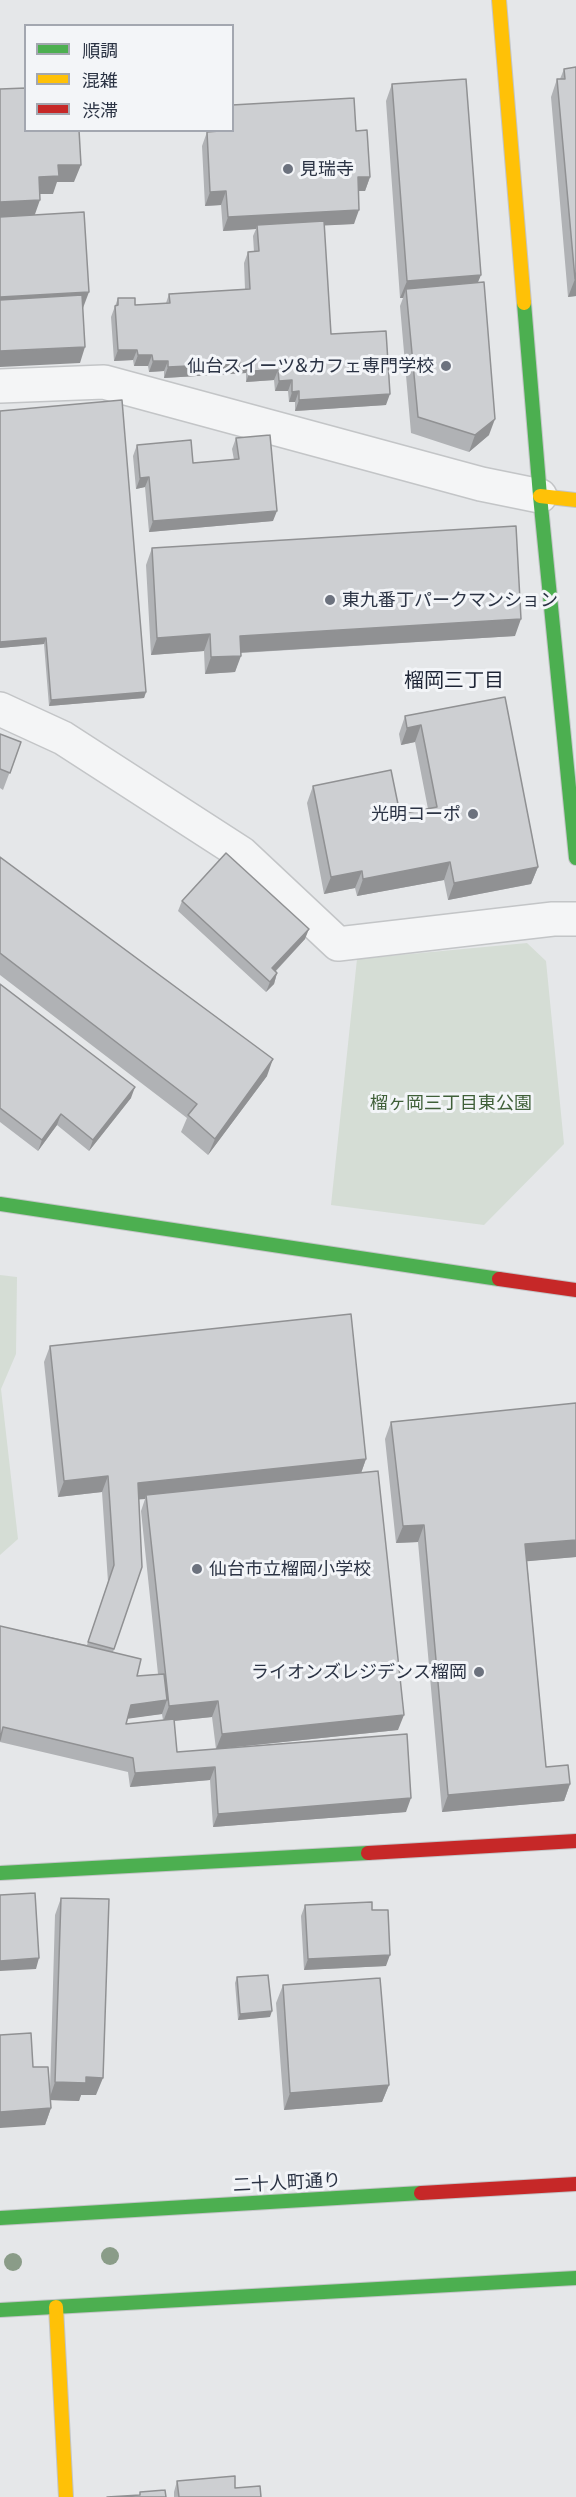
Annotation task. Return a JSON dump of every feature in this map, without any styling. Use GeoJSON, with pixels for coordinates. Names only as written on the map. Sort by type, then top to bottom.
{"type":"FeatureCollection","features":[{"type":"Feature","properties":{"kind":"street"},"geometry":{"type":"LineString","coordinates":[[499,0],[540,496],[576,858]]}},
{"type":"Feature","properties":{"kind":"street"},"geometry":{"type":"LineString","coordinates":[[0,386],[104,382],[481,484],[540,496],[576,500]]}},
{"type":"Feature","properties":{"kind":"street"},"geometry":{"type":"LineString","coordinates":[[0,709],[63,738],[241,853],[338,944],[576,919]]}},
{"type":"Feature","properties":{"kind":"street"},"geometry":{"type":"LineString","coordinates":[[0,1204],[576,1290]]}},
{"type":"Feature","properties":{"kind":"street"},"geometry":{"type":"LineString","coordinates":[[0,1874],[576,1840]]}},
{"type":"Feature","properties":{"kind":"street","name":"二十人町通り"},"geometry":{"type":"LineString","coordinates":[[0,2218],[576,2184]]}},
{"type":"Feature","properties":{"kind":"street"},"geometry":{"type":"LineString","coordinates":[[0,2310],[576,2278]]}},
{"type":"Feature","properties":{"kind":"street"},"geometry":{"type":"LineString","coordinates":[[56,2307],[66,2497]]}},
{"type":"Feature","properties":{"kind":"green space","name":"榴ヶ岡三丁目東公園"},"geometry":{"type":"Polygon","coordinates":[[[527,943],[546,961],[564,1144],[484,1225],[331,1205],[357,959],[527,943]]]}},
{"type":"Feature","properties":{"kind":"green space"},"geometry":{"type":"Polygon","coordinates":[[[0,1275],[17,1277],[16,1354],[1,1389],[18,1539],[0,1555],[0,1275]]]}},
{"type":"Feature","properties":{"kind":"building"},"geometry":{"type":"Polygon","coordinates":[[[576,67],[575,279],[557,79],[565,79],[564,69],[576,67]]]}},
{"type":"Feature","properties":{"kind":"building"},"geometry":{"type":"Polygon","coordinates":[[[466,79],[481,275],[407,281],[392,84],[466,79]]]}},
{"type":"Feature","properties":{"kind":"building"},"geometry":{"type":"Polygon","coordinates":[[[24,88],[24,132],[79,132],[81,165],[58,165],[59,176],[39,177],[40,200],[0,202],[0,89],[24,88]]]}},
{"type":"Feature","properties":{"kind":"building"},"geometry":{"type":"Polygon","coordinates":[[[354,98],[356,131],[367,130],[370,177],[358,177],[359,210],[228,217],[226,191],[210,192],[207,132],[234,132],[234,105],[354,98]]]}},
{"type":"Feature","properties":{"kind":"building"},"geometry":{"type":"Polygon","coordinates":[[[84,212],[89,292],[0,297],[0,217],[84,212]]]}},
{"type":"Feature","properties":{"kind":"building"},"geometry":{"type":"Polygon","coordinates":[[[324,221],[331,334],[386,331],[390,394],[299,400],[299,391],[292,392],[292,380],[279,381],[278,370],[250,371],[250,363],[168,367],[168,361],[153,361],[152,355],[138,355],[137,350],[118,350],[115,306],[118,305],[118,298],[135,298],[135,305],[170,303],[169,294],[250,289],[248,252],[259,251],[257,225],[324,221]]]}},
{"type":"Feature","properties":{"kind":"building"},"geometry":{"type":"Polygon","coordinates":[[[484,282],[495,419],[475,435],[418,417],[406,289],[484,282]]]}},
{"type":"Feature","properties":{"kind":"building"},"geometry":{"type":"Polygon","coordinates":[[[82,295],[85,347],[0,351],[0,300],[82,295]]]}},
{"type":"Feature","properties":{"kind":"building"},"geometry":{"type":"Polygon","coordinates":[[[122,400],[146,692],[51,700],[46,638],[0,642],[0,411],[122,400]]]}},
{"type":"Feature","properties":{"kind":"building"},"geometry":{"type":"Polygon","coordinates":[[[270,435],[277,511],[153,521],[149,477],[140,478],[137,445],[191,440],[193,463],[239,459],[236,438],[270,435]]]}},
{"type":"Feature","properties":{"kind":"building","name":"東九番丁パークマンション"},"geometry":{"type":"Polygon","coordinates":[[[516,526],[521,619],[240,636],[241,656],[211,657],[210,634],[157,638],[152,548],[516,526]]]}},
{"type":"Feature","properties":{"kind":"building","name":"光明コーポ"},"geometry":{"type":"Polygon","coordinates":[[[505,697],[538,867],[454,883],[450,862],[363,879],[362,871],[331,877],[313,786],[391,770],[400,814],[437,807],[421,725],[407,728],[405,716],[505,697]]]}},
{"type":"Feature","properties":{"kind":"building"},"geometry":{"type":"Polygon","coordinates":[[[0,734],[21,742],[10,773],[0,769],[0,734]]]}},
{"type":"Feature","properties":{"kind":"building"},"geometry":{"type":"Polygon","coordinates":[[[226,853],[309,929],[272,968],[277,973],[270,982],[182,901],[226,853]]]}},
{"type":"Feature","properties":{"kind":"building"},"geometry":{"type":"Polygon","coordinates":[[[0,857],[273,1059],[215,1139],[188,1115],[197,1104],[0,953],[0,857]]]}},
{"type":"Feature","properties":{"kind":"building"},"geometry":{"type":"Polygon","coordinates":[[[0,984],[135,1087],[93,1140],[61,1114],[42,1140],[0,1108],[0,984]]]}},
{"type":"Feature","properties":{"kind":"building"},"geometry":{"type":"Polygon","coordinates":[[[351,1314],[366,1459],[138,1483],[142,1567],[114,1649],[88,1642],[114,1565],[108,1476],[64,1481],[50,1346],[351,1314]]]}},
{"type":"Feature","properties":{"kind":"building","name":"ライオンズレジデンス榴岡"},"geometry":{"type":"Polygon","coordinates":[[[576,1403],[576,1540],[525,1544],[546,1767],[568,1765],[570,1784],[448,1795],[424,1525],[403,1526],[391,1422],[576,1403]]]}},
{"type":"Feature","properties":{"kind":"building"},"geometry":{"type":"Polygon","coordinates":[[[378,1471],[404,1715],[222,1734],[218,1701],[169,1706],[146,1495],[378,1471]]]}},
{"type":"Feature","properties":{"kind":"building"},"geometry":{"type":"Polygon","coordinates":[[[0,1626],[141,1659],[137,1676],[164,1674],[167,1700],[131,1705],[126,1724],[174,1719],[177,1752],[407,1734],[411,1798],[218,1814],[215,1767],[135,1773],[133,1758],[3,1727],[0,1740],[0,1626]]]}},
{"type":"Feature","properties":{"kind":"building"},"geometry":{"type":"Polygon","coordinates":[[[35,1893],[39,1958],[0,1961],[0,1895],[35,1893]]]}},
{"type":"Feature","properties":{"kind":"building"},"geometry":{"type":"Polygon","coordinates":[[[61,1898],[109,1899],[103,2078],[86,2077],[86,2083],[55,2082],[61,1898]]]}},
{"type":"Feature","properties":{"kind":"building"},"geometry":{"type":"Polygon","coordinates":[[[372,1902],[372,1910],[388,1910],[390,1955],[308,1959],[305,1905],[372,1902]]]}},
{"type":"Feature","properties":{"kind":"building"},"geometry":{"type":"Polygon","coordinates":[[[268,1975],[272,2011],[240,2014],[237,1977],[268,1975]]]}},
{"type":"Feature","properties":{"kind":"building"},"geometry":{"type":"Polygon","coordinates":[[[380,1978],[389,2085],[290,2093],[283,1985],[380,1978]]]}},
{"type":"Feature","properties":{"kind":"building"},"geometry":{"type":"Polygon","coordinates":[[[31,2033],[33,2067],[48,2067],[51,2108],[0,2112],[0,2035],[31,2033]]]}},
{"type":"Feature","properties":{"kind":"building"},"geometry":{"type":"Polygon","coordinates":[[[235,2476],[235,2488],[260,2486],[261,2497],[179,2497],[177,2481],[235,2476]]]}},
{"type":"Feature","properties":{"kind":"building"},"geometry":{"type":"Polygon","coordinates":[[[165,2490],[166,2497],[107,2497],[140,2495],[140,2492],[165,2490]]]}},
{"type":"Feature","properties":{"kind":"traffic: fast"},"geometry":{"type":"LineString","coordinates":[[524,303],[540,496],[576,858]]}},
{"type":"Feature","properties":{"kind":"traffic: fast"},"geometry":{"type":"LineString","coordinates":[[0,1204],[499,1279]]}},
{"type":"Feature","properties":{"kind":"traffic: fast"},"geometry":{"type":"LineString","coordinates":[[0,1873],[368,1853]]}},
{"type":"Feature","properties":{"kind":"traffic: fast"},"geometry":{"type":"LineString","coordinates":[[0,2218],[421,2193]]}},
{"type":"Feature","properties":{"kind":"traffic: fast"},"geometry":{"type":"LineString","coordinates":[[0,2310],[576,2278]]}},
{"type":"Feature","properties":{"kind":"traffic: slow"},"geometry":{"type":"LineString","coordinates":[[499,0],[524,303]]}},
{"type":"Feature","properties":{"kind":"traffic: slow"},"geometry":{"type":"LineString","coordinates":[[540,496],[576,500]]}},
{"type":"Feature","properties":{"kind":"traffic: slow"},"geometry":{"type":"LineString","coordinates":[[56,2307],[66,2497]]}},
{"type":"Feature","properties":{"kind":"traffic: jam"},"geometry":{"type":"LineString","coordinates":[[499,1279],[576,1290]]}},
{"type":"Feature","properties":{"kind":"traffic: jam"},"geometry":{"type":"LineString","coordinates":[[368,1853],[576,1841]]}},
{"type":"Feature","properties":{"kind":"traffic: jam"},"geometry":{"type":"LineString","coordinates":[[421,2193],[576,2184]]}},
{"type":"Feature","properties":{"kind":"place","name":"見瑞寺"},"geometry":{"type":"Point","coordinates":[288,169]}},
{"type":"Feature","properties":{"kind":"place","name":"仙台スイーツ&カフェ専門学校"},"geometry":{"type":"Point","coordinates":[446,366]}},
{"type":"Feature","properties":{"kind":"place","name":"東九番丁パークマンション"},"geometry":{"type":"Point","coordinates":[330,600]}},
{"type":"Feature","properties":{"kind":"place","name":"光明コーポ"},"geometry":{"type":"Point","coordinates":[473,814]}},
{"type":"Feature","properties":{"kind":"place","name":"仙台市立榴岡小学校"},"geometry":{"type":"Point","coordinates":[197,1569]}},
{"type":"Feature","properties":{"kind":"place","name":"ライオンズレジデンス榴岡"},"geometry":{"type":"Point","coordinates":[479,1672]}},
{"type":"Feature","properties":{"kind":"district","name":"榴岡三丁目"},"geometry":{"type":"Point","coordinates":[454,681]}}]}
